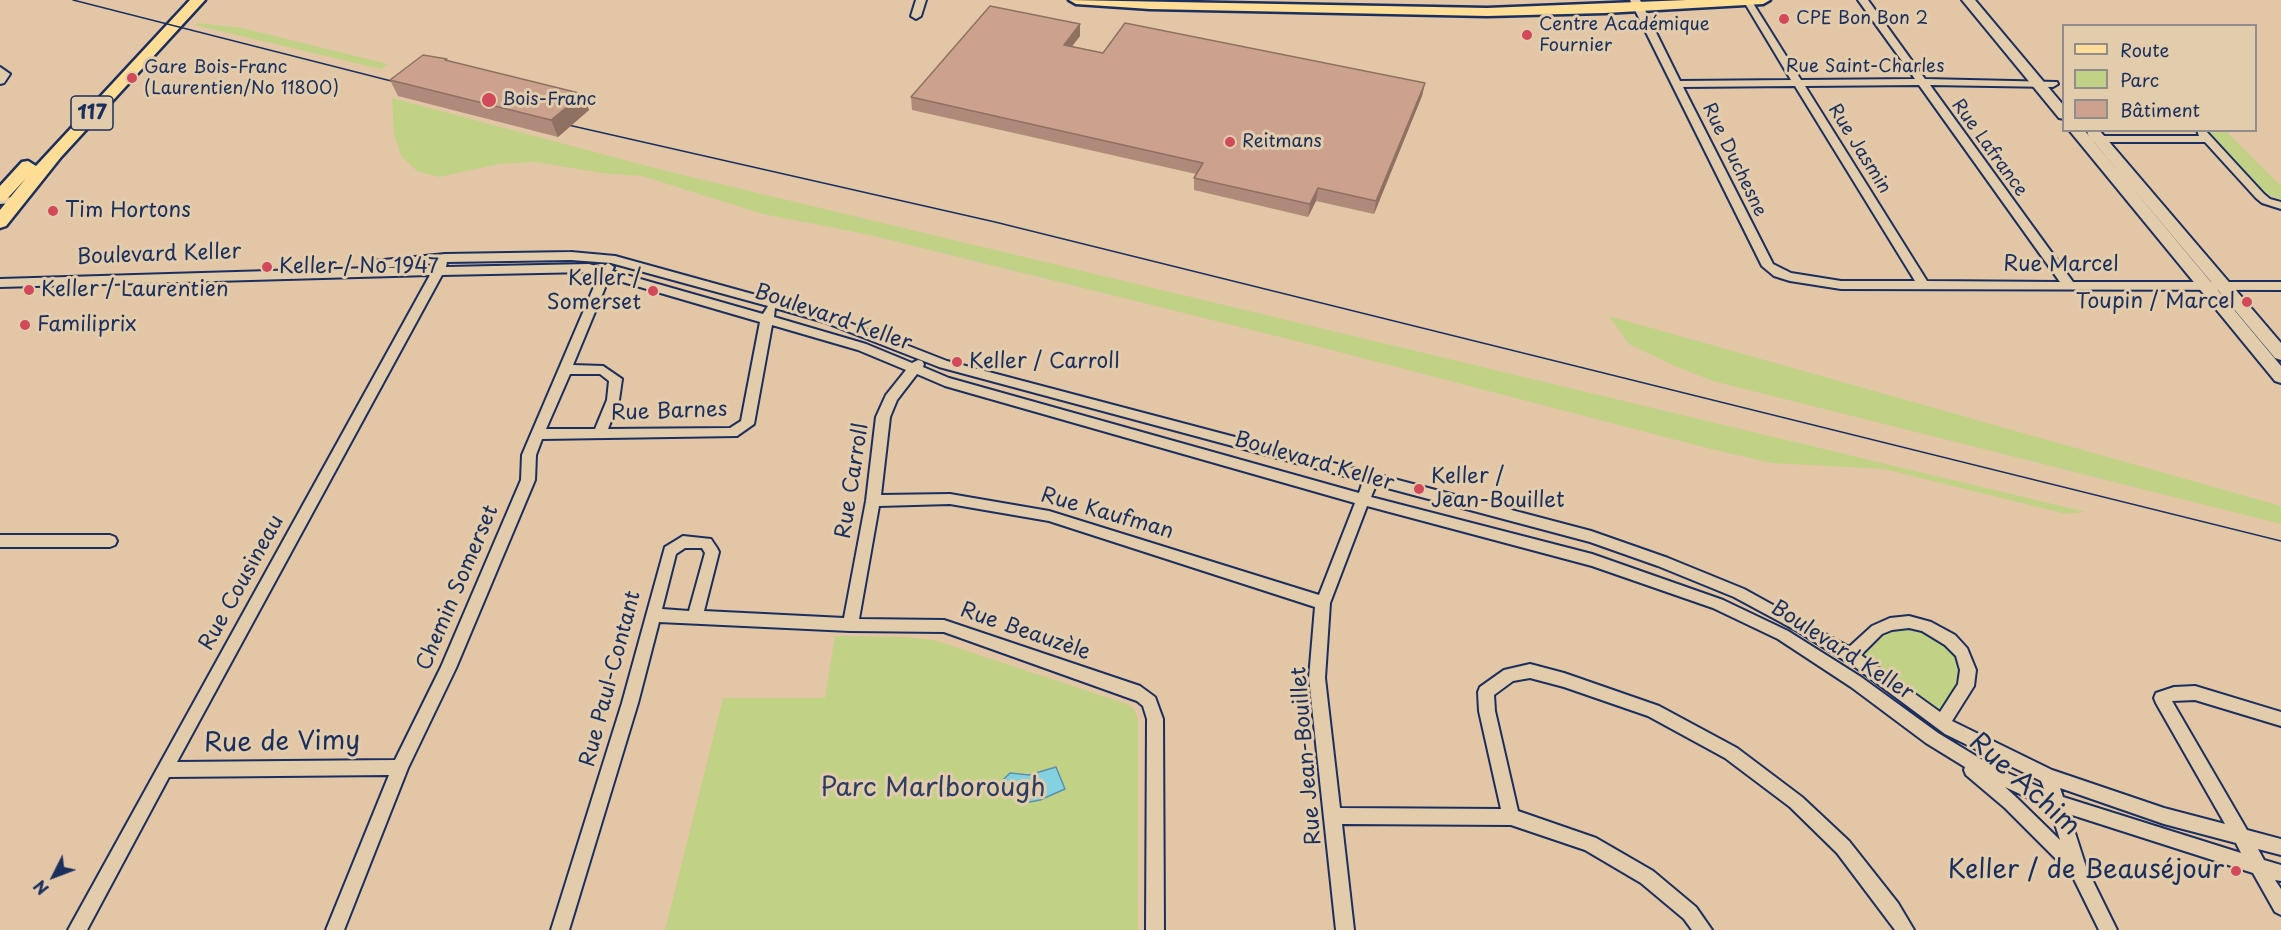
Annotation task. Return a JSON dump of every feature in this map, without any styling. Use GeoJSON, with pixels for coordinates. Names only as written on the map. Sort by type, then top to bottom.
{"type":"FeatureCollection","features":[{"type":"Feature","properties":{"kind":"main road","name":"117"},"geometry":{"type":"LineString","coordinates":[[176,17],[185,0]]}},
{"type":"Feature","properties":{"kind":"main road","name":"117"},"geometry":{"type":"LineString","coordinates":[[0,222],[6,199],[55,153],[176,17],[198,0]]}},
{"type":"Feature","properties":{"kind":"main road"},"geometry":{"type":"LineString","coordinates":[[1076,0],[1143,5],[1487,12],[1763,0]]}},
{"type":"Feature","properties":{"kind":"main road"},"geometry":{"type":"LineString","coordinates":[[1292,0],[1501,3],[1596,0]]}},
{"type":"Feature","properties":{"kind":"street"},"geometry":{"type":"LineString","coordinates":[[916,16],[921,0]]}},
{"type":"Feature","properties":{"kind":"street","name":"Rue Lafrance"},"geometry":{"type":"LineString","coordinates":[[1863,0],[2069,285]]}},
{"type":"Feature","properties":{"kind":"street"},"geometry":{"type":"LineString","coordinates":[[1968,0],[2062,113]]}},
{"type":"Feature","properties":{"kind":"street"},"geometry":{"type":"LineString","coordinates":[[1982,0],[2062,95]]}},
{"type":"Feature","properties":{"kind":"street","name":"Rue Jasmin"},"geometry":{"type":"LineString","coordinates":[[1747,1],[1923,285]]}},
{"type":"Feature","properties":{"kind":"street","name":"Rue Duchesne"},"geometry":{"type":"LineString","coordinates":[[1637,4],[1768,266],[1790,277],[1841,285]]}},
{"type":"Feature","properties":{"kind":"street"},"geometry":{"type":"LineString","coordinates":[[0,70],[5,74],[0,81]]}},
{"type":"Feature","properties":{"kind":"street","name":"Rue Saint-Charles"},"geometry":{"type":"LineString","coordinates":[[1678,84],[1921,82],[2053,84]]}},
{"type":"Feature","properties":{"kind":"street"},"geometry":{"type":"LineString","coordinates":[[2088,135],[2203,135],[2260,196],[2266,201],[2281,206]]}},
{"type":"Feature","properties":{"kind":"street"},"geometry":{"type":"LineString","coordinates":[[2088,135],[2205,285],[2281,377]]}},
{"type":"Feature","properties":{"kind":"street"},"geometry":{"type":"LineString","coordinates":[[2088,135],[2224,286],[2281,354]]}},
{"type":"Feature","properties":{"kind":"street","name":"Boulevard Keller"},"geometry":{"type":"LineString","coordinates":[[0,283],[320,273],[572,256],[862,347],[956,385],[1364,500],[1592,560],[1718,604],[1783,635],[1856,682],[1935,740],[1988,772],[2055,802],[2281,873]]}},
{"type":"Feature","properties":{"kind":"street","name":"Rue Cousineau"},"geometry":{"type":"LineString","coordinates":[[77,930],[442,264]]}},
{"type":"Feature","properties":{"kind":"street","name":"Boulevard Keller"},"geometry":{"type":"LineString","coordinates":[[608,266],[773,303],[828,319],[943,364],[1591,537],[1663,562],[1739,593],[1850,656],[1942,722],[2048,776],[2164,816],[2281,847]]}},
{"type":"Feature","properties":{"kind":"street","name":"Chemin Somerset"},"geometry":{"type":"LineString","coordinates":[[335,930],[400,767],[448,668],[528,480],[529,455],[608,266]]}},
{"type":"Feature","properties":{"kind":"street","name":"Rue Marcel"},"geometry":{"type":"LineString","coordinates":[[1841,285],[2281,286]]}},
{"type":"Feature","properties":{"kind":"street","name":"Rue Barnes"},"geometry":{"type":"LineString","coordinates":[[538,434],[732,433],[747,424],[767,318],[773,303]]}},
{"type":"Feature","properties":{"kind":"street","name":"Rue Carroll"},"geometry":{"type":"LineString","coordinates":[[850,625],[873,501],[883,417],[891,398],[926,356]]}},
{"type":"Feature","properties":{"kind":"street"},"geometry":{"type":"LineString","coordinates":[[566,369],[603,370],[616,379],[613,400],[599,434]]}},
{"type":"Feature","properties":{"kind":"street","name":"Rue Jean-Bouillet"},"geometry":{"type":"LineString","coordinates":[[1345,930],[1317,678],[1323,603],[1371,479]]}},
{"type":"Feature","properties":{"kind":"street","name":"Rue Kaufman"},"geometry":{"type":"LineString","coordinates":[[873,501],[950,499],[1049,516],[1323,603]]}},
{"type":"Feature","properties":{"kind":"street"},"geometry":{"type":"LineString","coordinates":[[0,541],[110,541]]}},
{"type":"Feature","properties":{"kind":"street","name":"Rue Paul-Contant"},"geometry":{"type":"LineString","coordinates":[[560,930],[630,703],[670,551],[683,542],[705,543],[712,552],[695,616]]}},
{"type":"Feature","properties":{"kind":"street","name":"Rue Beauzèle"},"geometry":{"type":"LineString","coordinates":[[652,615],[952,628],[1134,691],[1149,702],[1155,720],[1155,930]]}},
{"type":"Feature","properties":{"kind":"street"},"geometry":{"type":"LineString","coordinates":[[1850,656],[1877,630],[1890,624],[1909,622],[1926,626],[1950,640],[1962,653],[1968,670],[1966,686],[1942,722]]}},
{"type":"Feature","properties":{"kind":"street"},"geometry":{"type":"LineString","coordinates":[[1511,817],[1487,711],[1486,692],[1509,675],[1530,671],[1564,680],[1653,711],[1731,753],[1796,802],[1843,847],[1892,909],[1905,930]]}},
{"type":"Feature","properties":{"kind":"street"},"geometry":{"type":"LineString","coordinates":[[2281,718],[2195,693],[2174,694],[2162,698],[2281,906]]}},
{"type":"Feature","properties":{"kind":"street","name":"Rue Achim"},"geometry":{"type":"LineString","coordinates":[[1935,740],[2011,803],[2078,869]]}},
{"type":"Feature","properties":{"kind":"street","name":"Rue de Vimy"},"geometry":{"type":"LineString","coordinates":[[166,770],[400,767]]}},
{"type":"Feature","properties":{"kind":"street","name":"Rue Achim"},"geometry":{"type":"LineString","coordinates":[[2048,776],[2078,869],[2108,930]]}},
{"type":"Feature","properties":{"kind":"street"},"geometry":{"type":"LineString","coordinates":[[1332,816],[1511,817],[1590,844],[1647,877],[1690,913],[1703,930]]}},
{"type":"Feature","properties":{"kind":"green space"},"geometry":{"type":"Polygon","coordinates":[[[198,23],[242,28],[388,64],[381,69],[194,25],[198,23]]]}},
{"type":"Feature","properties":{"kind":"green space"},"geometry":{"type":"Polygon","coordinates":[[[392,98],[662,170],[2086,512],[2066,514],[1884,469],[1772,463],[1711,449],[1320,347],[870,235],[763,214],[642,176],[602,173],[535,162],[499,164],[439,177],[417,171],[402,157],[394,135],[392,98]]]}},
{"type":"Feature","properties":{"kind":"green space"},"geometry":{"type":"Polygon","coordinates":[[[2208,132],[2227,132],[2281,186],[2281,200],[2264,192],[2208,132]]]}},
{"type":"Feature","properties":{"kind":"green space"},"geometry":{"type":"Polygon","coordinates":[[[1609,316],[2281,506],[2281,524],[1713,381],[1672,365],[1629,344],[1609,316]]]}},
{"type":"Feature","properties":{"kind":"green space"},"geometry":{"type":"Polygon","coordinates":[[[1906,627],[1926,631],[1949,646],[1962,669],[1960,686],[1939,715],[1861,658],[1892,628],[1906,627]]]}},
{"type":"Feature","properties":{"kind":"green space","name":"Parc Marlborough"},"geometry":{"type":"Polygon","coordinates":[[[835,636],[906,637],[934,640],[1127,704],[1134,709],[1138,720],[1138,930],[665,930],[723,698],[825,698],[835,636]]]}},
{"type":"Feature","properties":{"kind":"water"},"geometry":{"type":"Polygon","coordinates":[[[1056,767],[1065,789],[1040,800],[1030,802],[1016,799],[999,784],[1010,773],[1029,775],[1056,767]]]}},
{"type":"Feature","properties":{"kind":"building","name":"Reitmans"},"geometry":{"type":"Polygon","coordinates":[[[990,6],[1080,24],[1064,45],[1103,53],[1125,23],[1425,83],[1376,201],[1318,188],[1310,204],[1194,178],[1203,163],[911,97],[990,6]]]}},
{"type":"Feature","properties":{"kind":"building"},"geometry":{"type":"Polygon","coordinates":[[[423,55],[583,94],[551,120],[390,80],[423,55]]]}},
{"type":"Feature","properties":{"kind":"tram line"},"geometry":{"type":"LineString","coordinates":[[73,0],[407,85]]}},
{"type":"Feature","properties":{"kind":"tram line"},"geometry":{"type":"LineString","coordinates":[[555,122],[995,222],[2281,541]]}},
{"type":"Feature","properties":{"kind":"place","name":"CPE Bon Bon 2"},"geometry":{"type":"Point","coordinates":[1784,19]}},
{"type":"Feature","properties":{"kind":"place","name":"Centre Académique Fournier"},"geometry":{"type":"Point","coordinates":[1527,35]}},
{"type":"Feature","properties":{"kind":"place","name":"Gare Bois-Franc (Laurentien/No 11800)"},"geometry":{"type":"Point","coordinates":[132,78]}},
{"type":"Feature","properties":{"kind":"place","name":"Bois-Franc"},"geometry":{"type":"Point","coordinates":[489,100]}},
{"type":"Feature","properties":{"kind":"place","name":"Reitmans"},"geometry":{"type":"Point","coordinates":[1230,142]}},
{"type":"Feature","properties":{"kind":"place","name":"Tim Hortons"},"geometry":{"type":"Point","coordinates":[53,211]}},
{"type":"Feature","properties":{"kind":"place","name":"Keller / No 1947"},"geometry":{"type":"Point","coordinates":[267,267]}},
{"type":"Feature","properties":{"kind":"place","name":"Keller / Laurentien"},"geometry":{"type":"Point","coordinates":[29,290]}},
{"type":"Feature","properties":{"kind":"place","name":"Keller / Somerset"},"geometry":{"type":"Point","coordinates":[653,291]}},
{"type":"Feature","properties":{"kind":"place","name":"Toupin / Marcel"},"geometry":{"type":"Point","coordinates":[2247,302]}},
{"type":"Feature","properties":{"kind":"place","name":"Familiprix"},"geometry":{"type":"Point","coordinates":[25,325]}},
{"type":"Feature","properties":{"kind":"place","name":"Keller / Carroll"},"geometry":{"type":"Point","coordinates":[957,362]}},
{"type":"Feature","properties":{"kind":"place","name":"Keller / Jean-Bouillet"},"geometry":{"type":"Point","coordinates":[1419,489]}},
{"type":"Feature","properties":{"kind":"place","name":"Keller / de Beauséjour"},"geometry":{"type":"Point","coordinates":[2236,871]}}]}
